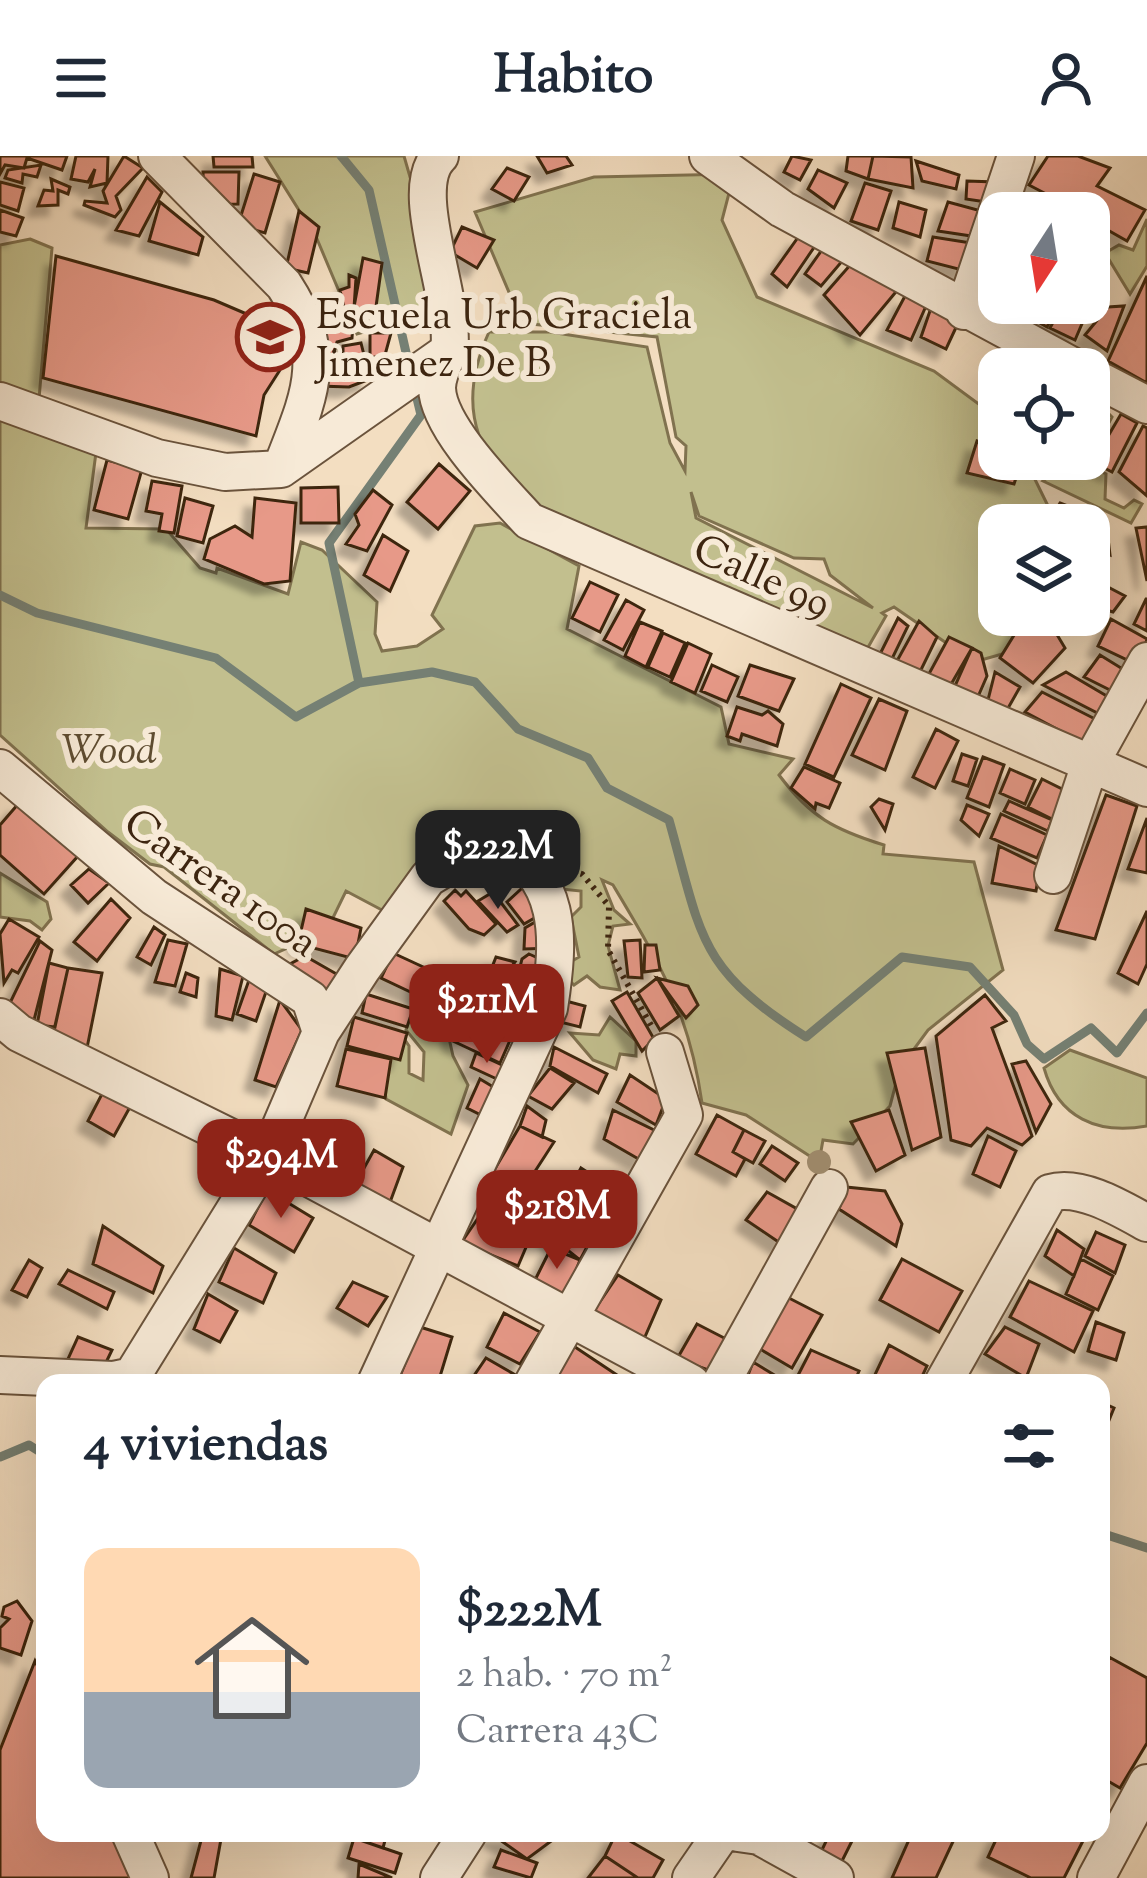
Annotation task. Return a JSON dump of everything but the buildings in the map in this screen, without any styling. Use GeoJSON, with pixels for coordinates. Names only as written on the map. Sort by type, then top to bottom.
{"type":"FeatureCollection","features":[{"type":"Feature","properties":{"kind":"street"},"geometry":{"type":"LineString","coordinates":[[157,156],[284,285],[297,306],[315,366],[313,386],[281,469]]}},
{"type":"Feature","properties":{"kind":"street","name":"Calle 99"},"geometry":{"type":"LineString","coordinates":[[440,156],[431,165],[425,189],[451,310],[423,370],[438,378],[439,400],[479,465],[529,521],[1147,788]]}},
{"type":"Feature","properties":{"kind":"street"},"geometry":{"type":"LineString","coordinates":[[708,156],[782,209],[1037,348]]}},
{"type":"Feature","properties":{"kind":"street"},"geometry":{"type":"LineString","coordinates":[[964,310],[1016,156]]}},
{"type":"Feature","properties":{"kind":"street"},"geometry":{"type":"LineString","coordinates":[[0,400],[157,458],[225,472],[281,469],[423,370]]}},
{"type":"Feature","properties":{"kind":"street"},"geometry":{"type":"LineString","coordinates":[[1110,386],[1147,405]]}},
{"type":"Feature","properties":{"kind":"street"},"geometry":{"type":"LineString","coordinates":[[1053,875],[1090,764],[1147,661]]}},
{"type":"Feature","properties":{"kind":"street","name":"Carrera 100a"},"geometry":{"type":"LineString","coordinates":[[0,768],[154,897],[310,999],[321,1032]]}},
{"type":"Feature","properties":{"kind":"street"},"geometry":{"type":"LineString","coordinates":[[133,1374],[268,1156],[321,1032],[348,991],[428,878],[506,847],[550,903],[556,927],[550,1007],[380,1374]]}},
{"type":"Feature","properties":{"kind":"street"},"geometry":{"type":"LineString","coordinates":[[6,1038],[268,1156],[674,1374]]}},
{"type":"Feature","properties":{"kind":"street"},"geometry":{"type":"LineString","coordinates":[[538,1374],[684,1115],[665,1052]]}},
{"type":"Feature","properties":{"kind":"street"},"geometry":{"type":"LineString","coordinates":[[726,1374],[829,1188]]}},
{"type":"Feature","properties":{"kind":"street"},"geometry":{"type":"LineString","coordinates":[[948,1374],[1050,1193],[1065,1190],[1113,1204],[1147,1223]]}},
{"type":"Feature","properties":{"kind":"street"},"geometry":{"type":"LineString","coordinates":[[0,1375],[36,1377]]}},
{"type":"Feature","properties":{"kind":"street"},"geometry":{"type":"LineString","coordinates":[[1096,1878],[1147,1783]]}},
{"type":"Feature","properties":{"kind":"street"},"geometry":{"type":"LineString","coordinates":[[134,1842],[150,1878]]}},
{"type":"Feature","properties":{"kind":"street"},"geometry":{"type":"LineString","coordinates":[[439,1878],[462,1842]]}},
{"type":"Feature","properties":{"kind":"street"},"geometry":{"type":"LineString","coordinates":[[691,1878],[714,1842]]}},
{"type":"Feature","properties":{"kind":"street"},"geometry":{"type":"LineString","coordinates":[[770,1842],[836,1878]]}},
{"type":"Feature","properties":{"kind":"path"},"geometry":{"type":"LineString","coordinates":[[506,847],[582,874],[609,906],[608,950],[665,1052]]}},
{"type":"Feature","properties":{"kind":"green space"},"geometry":{"type":"Polygon","coordinates":[[[265,156],[404,156],[448,309],[357,334],[317,239],[265,156]]]}},
{"type":"Feature","properties":{"kind":"green space"},"geometry":{"type":"Polygon","coordinates":[[[734,174],[722,220],[757,297],[934,371],[978,403],[978,480],[1035,480],[1047,504],[978,504],[978,636],[1055,639],[974,662],[894,607],[882,613],[886,616],[863,656],[516,496],[488,457],[474,418],[475,377],[489,332],[550,332],[647,347],[670,443],[685,471],[686,446],[676,437],[657,337],[522,323],[475,212],[594,177],[734,174]],[[691,492],[696,518],[873,608],[830,575],[824,559],[794,558],[699,516],[691,492]]]}},
{"type":"Feature","properties":{"kind":"green space"},"geometry":{"type":"Polygon","coordinates":[[[1147,219],[1147,266],[1130,294],[1110,261],[1110,250],[1119,245],[1133,250],[1147,219]]]}},
{"type":"Feature","properties":{"kind":"green space"},"geometry":{"type":"Polygon","coordinates":[[[30,239],[52,248],[39,399],[0,386],[0,245],[30,239]]]}},
{"type":"Feature","properties":{"kind":"green space","name":"Wood"},"geometry":{"type":"Polygon","coordinates":[[[0,411],[97,445],[86,528],[166,529],[200,568],[216,573],[217,568],[288,594],[301,542],[322,550],[377,602],[375,634],[382,651],[417,646],[443,629],[432,615],[475,526],[500,523],[579,566],[567,629],[721,707],[729,744],[793,759],[779,775],[802,802],[837,827],[884,845],[883,854],[974,862],[1003,970],[928,1030],[900,1068],[890,1106],[853,1144],[823,1140],[819,1162],[746,1115],[702,1103],[689,1041],[670,988],[613,885],[602,880],[614,910],[630,924],[613,926],[608,946],[620,990],[600,987],[587,976],[574,985],[558,969],[579,957],[571,917],[581,907],[581,891],[552,888],[489,837],[397,918],[346,891],[327,930],[274,954],[164,867],[150,864],[108,832],[0,735],[0,411]]]}},
{"type":"Feature","properties":{"kind":"green space"},"geometry":{"type":"Polygon","coordinates":[[[1106,480],[1105,499],[1124,508],[1134,500],[1142,504],[1131,523],[1110,513],[1110,504],[1091,504],[1043,481],[1106,480]]]}},
{"type":"Feature","properties":{"kind":"green space"},"geometry":{"type":"Polygon","coordinates":[[[0,873],[47,902],[51,919],[42,930],[30,921],[0,917],[0,873]]]}},
{"type":"Feature","properties":{"kind":"green space"},"geometry":{"type":"Polygon","coordinates":[[[424,998],[445,1020],[453,1056],[468,1085],[451,1134],[386,1099],[382,1068],[393,1034],[401,1034],[409,1046],[409,1073],[423,1080],[424,1052],[406,1030],[415,1000],[424,998]]]}},
{"type":"Feature","properties":{"kind":"green space"},"geometry":{"type":"Polygon","coordinates":[[[610,1017],[636,1041],[636,1056],[620,1054],[616,1069],[593,1060],[570,1033],[599,1035],[610,1017]]]}},
{"type":"Feature","properties":{"kind":"green space"},"geometry":{"type":"Polygon","coordinates":[[[1070,1050],[1147,1078],[1147,1126],[1112,1128],[1070,1111],[1050,1085],[1044,1068],[1070,1050]]]}},
{"type":"Feature","properties":{"kind":"waterway"},"geometry":{"type":"LineString","coordinates":[[341,156],[369,190],[410,370]]}},
{"type":"Feature","properties":{"kind":"waterway"},"geometry":{"type":"LineString","coordinates":[[359,683],[329,543],[421,415],[414,386]]}},
{"type":"Feature","properties":{"kind":"waterway"},"geometry":{"type":"LineString","coordinates":[[0,595],[37,613],[216,658],[296,717],[359,683],[432,672],[475,682],[518,729],[588,758],[607,788],[669,820],[698,922],[723,969],[770,1013],[806,1037],[902,957],[970,967],[1014,1015],[1027,1044],[1044,1059],[1091,1028],[1117,1053],[1147,1013]]}},
{"type":"Feature","properties":{"kind":"waterway"},"geometry":{"type":"LineString","coordinates":[[0,1457],[29,1445],[36,1449]]}},
{"type":"Feature","properties":{"kind":"waterway"},"geometry":{"type":"LineString","coordinates":[[1110,1536],[1147,1548]]}},
{"type":"Feature","properties":{"kind":"place","name":"Escuela Urb Graciela Jimenez De B"},"geometry":{"type":"Point","coordinates":[270,337]}}]}
